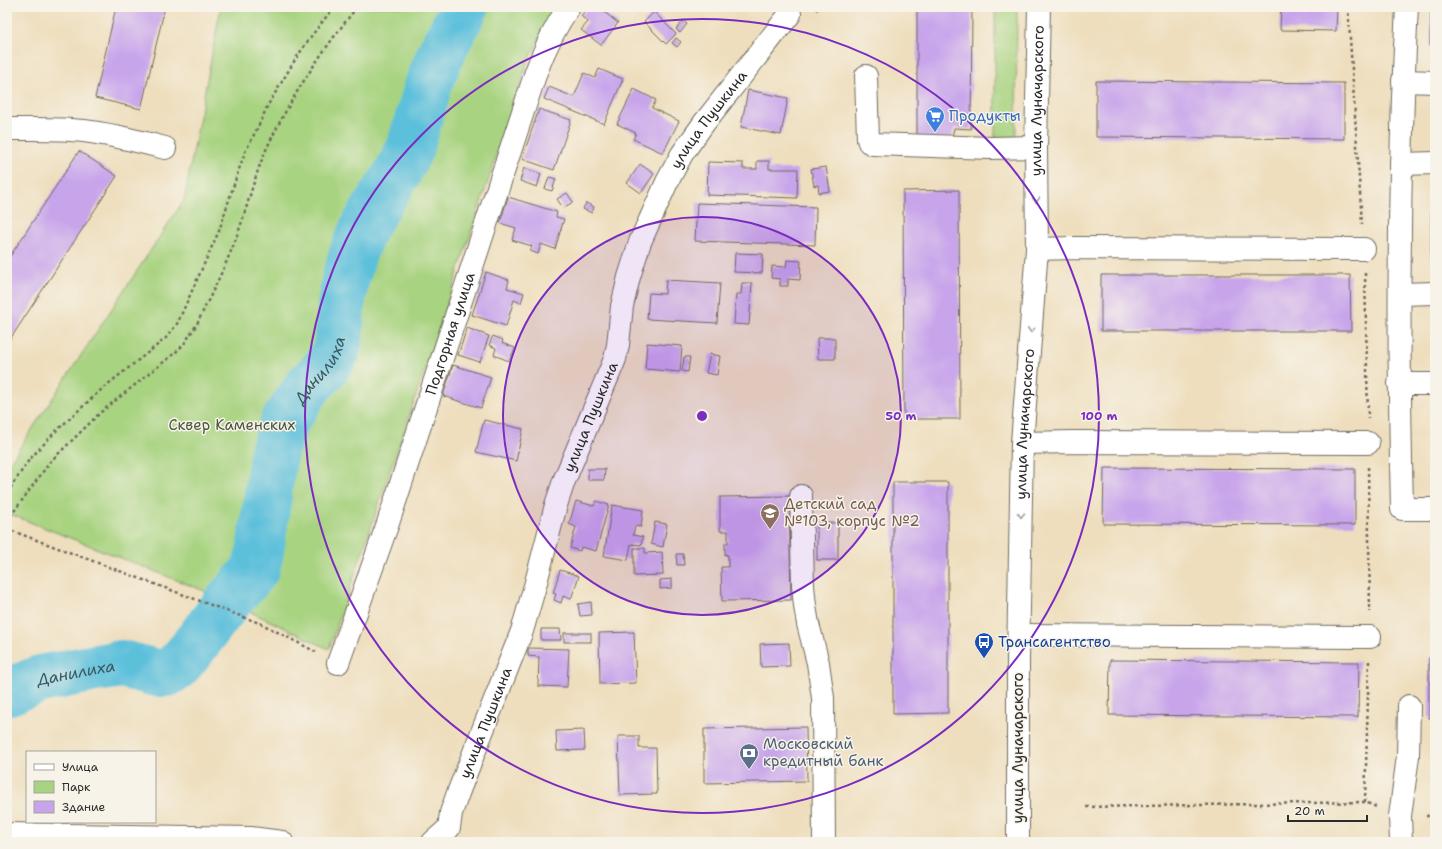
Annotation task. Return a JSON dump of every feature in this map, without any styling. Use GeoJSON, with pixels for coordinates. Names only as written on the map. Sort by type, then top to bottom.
{"type":"FeatureCollection","features":[{"type":"Feature","properties":{"kind":"street","name":"Подгорная улица"},"geometry":{"type":"LineString","coordinates":[[338,663],[388,523],[536,72],[557,24],[569,7]]}},
{"type":"Feature","properties":{"kind":"street","name":"улица Луначарского"},"geometry":{"type":"LineString","coordinates":[[1018,842],[1022,443],[1037,249],[1036,147],[1039,7]]}},
{"type":"Feature","properties":{"kind":"street"},"geometry":{"type":"LineString","coordinates":[[1406,7],[1401,164],[1399,384],[1402,509],[1435,509]]}},
{"type":"Feature","properties":{"kind":"street","name":"улица Пушкина"},"geometry":{"type":"LineString","coordinates":[[433,842],[449,828],[451,813],[458,793],[522,631],[560,493],[615,359],[622,306],[628,277],[653,210],[682,154],[699,129],[790,14]]}},
{"type":"Feature","properties":{"kind":"street"},"geometry":{"type":"LineString","coordinates":[[866,76],[868,139],[869,142],[873,144],[984,148],[1036,147]]}},
{"type":"Feature","properties":{"kind":"street"},"geometry":{"type":"LineString","coordinates":[[1403,81],[1435,82]]}},
{"type":"Feature","properties":{"kind":"street"},"geometry":{"type":"LineString","coordinates":[[7,129],[84,131],[165,148]]}},
{"type":"Feature","properties":{"kind":"street"},"geometry":{"type":"LineString","coordinates":[[1401,164],[1435,164]]}},
{"type":"Feature","properties":{"kind":"street"},"geometry":{"type":"LineString","coordinates":[[1037,249],[1364,249]]}},
{"type":"Feature","properties":{"kind":"street"},"geometry":{"type":"LineString","coordinates":[[1400,294],[1435,293]]}},
{"type":"Feature","properties":{"kind":"street"},"geometry":{"type":"LineString","coordinates":[[1399,384],[1435,384]]}},
{"type":"Feature","properties":{"kind":"street"},"geometry":{"type":"LineString","coordinates":[[1022,443],[1368,444]]}},
{"type":"Feature","properties":{"kind":"street"},"geometry":{"type":"LineString","coordinates":[[801,496],[804,592],[808,624],[818,663],[823,698],[824,842]]}},
{"type":"Feature","properties":{"kind":"street"},"geometry":{"type":"LineString","coordinates":[[1019,635],[1370,636]]}},
{"type":"Feature","properties":{"kind":"street"},"geometry":{"type":"LineString","coordinates":[[1401,842],[1400,816],[1408,756],[1409,706]]}},
{"type":"Feature","properties":{"kind":"street"},"geometry":{"type":"LineString","coordinates":[[7,834],[251,838],[282,842]]}},
{"type":"Feature","properties":{"kind":"path"},"geometry":{"type":"LineString","coordinates":[[7,493],[29,460],[55,432],[103,388],[165,339],[177,324],[219,232],[237,175],[255,133],[295,60],[334,7]]}},
{"type":"Feature","properties":{"kind":"path"},"geometry":{"type":"LineString","coordinates":[[7,521],[50,462],[101,412],[175,353],[191,334],[232,248],[258,170],[283,117],[313,65],[338,30],[357,7]]}},
{"type":"Feature","properties":{"kind":"path"},"geometry":{"type":"LineString","coordinates":[[816,10],[819,7]]}},
{"type":"Feature","properties":{"kind":"path"},"geometry":{"type":"LineString","coordinates":[[1348,7],[1364,249],[1370,636],[1365,802]]}},
{"type":"Feature","properties":{"kind":"path"},"geometry":{"type":"LineString","coordinates":[[7,529],[262,624],[317,652]]}},
{"type":"Feature","properties":{"kind":"path"},"geometry":{"type":"LineString","coordinates":[[1086,807],[1365,802],[1400,816],[1435,816]]}},
{"type":"Feature","properties":{"kind":"green space","name":"Сквер Каменских"},"geometry":{"type":"Polygon","coordinates":[[[221,7],[559,7],[548,21],[528,61],[440,326],[329,649],[217,596],[7,513],[7,467],[184,200],[221,7]]]}},
{"type":"Feature","properties":{"kind":"green space"},"geometry":{"type":"Polygon","coordinates":[[[995,7],[1017,7],[1016,137],[995,138],[995,7]]]}},
{"type":"Feature","properties":{"kind":"building"},"geometry":{"type":"Polygon","coordinates":[[[116,7],[165,7],[141,109],[95,98],[116,7]]]}},
{"type":"Feature","properties":{"kind":"building"},"geometry":{"type":"Polygon","coordinates":[[[588,7],[598,7],[618,23],[601,45],[581,30],[588,22],[581,16],[588,7]]]}},
{"type":"Feature","properties":{"kind":"building"},"geometry":{"type":"Polygon","coordinates":[[[917,7],[972,7],[971,129],[954,128],[952,137],[917,141],[917,7]]]}},
{"type":"Feature","properties":{"kind":"building"},"geometry":{"type":"Polygon","coordinates":[[[1281,7],[1337,7],[1336,31],[1280,30],[1281,7]]]}},
{"type":"Feature","properties":{"kind":"building"},"geometry":{"type":"Polygon","coordinates":[[[1431,7],[1435,7],[1435,46],[1430,46],[1431,7]]]}},
{"type":"Feature","properties":{"kind":"building"},"geometry":{"type":"Polygon","coordinates":[[[654,12],[676,34],[666,44],[644,22],[654,12]]]}},
{"type":"Feature","properties":{"kind":"building"},"geometry":{"type":"Polygon","coordinates":[[[683,21],[687,24],[680,33],[676,29],[683,21]]]}},
{"type":"Feature","properties":{"kind":"building"},"geometry":{"type":"Polygon","coordinates":[[[676,38],[681,42],[677,47],[672,43],[676,38]]]}},
{"type":"Feature","properties":{"kind":"building"},"geometry":{"type":"Polygon","coordinates":[[[599,69],[623,79],[604,124],[544,99],[549,87],[574,97],[584,73],[595,78],[599,69]]]}},
{"type":"Feature","properties":{"kind":"building"},"geometry":{"type":"Polygon","coordinates":[[[1096,81],[1344,83],[1344,139],[1096,137],[1096,81]]]}},
{"type":"Feature","properties":{"kind":"building"},"geometry":{"type":"Polygon","coordinates":[[[634,89],[656,100],[652,108],[679,121],[663,153],[633,139],[636,133],[617,124],[634,89]]]}},
{"type":"Feature","properties":{"kind":"building"},"geometry":{"type":"Polygon","coordinates":[[[748,90],[788,98],[781,135],[741,127],[748,90]]]}},
{"type":"Feature","properties":{"kind":"building"},"geometry":{"type":"Polygon","coordinates":[[[539,109],[571,120],[554,170],[522,159],[539,109]]]}},
{"type":"Feature","properties":{"kind":"building"},"geometry":{"type":"Polygon","coordinates":[[[79,151],[117,176],[7,344],[7,261],[79,151]]]}},
{"type":"Feature","properties":{"kind":"building"},"geometry":{"type":"Polygon","coordinates":[[[757,161],[769,161],[769,169],[798,169],[797,198],[707,195],[708,162],[743,163],[743,169],[757,169],[757,161]]]}},
{"type":"Feature","properties":{"kind":"building"},"geometry":{"type":"Polygon","coordinates":[[[640,164],[654,174],[641,193],[627,183],[640,164]]]}},
{"type":"Feature","properties":{"kind":"building"},"geometry":{"type":"Polygon","coordinates":[[[826,167],[830,191],[819,193],[818,185],[814,186],[811,169],[826,167]]]}},
{"type":"Feature","properties":{"kind":"building"},"geometry":{"type":"Polygon","coordinates":[[[524,168],[541,174],[537,187],[520,181],[524,168]]]}},
{"type":"Feature","properties":{"kind":"building"},"geometry":{"type":"Polygon","coordinates":[[[549,177],[556,179],[552,191],[545,189],[549,177]]]}},
{"type":"Feature","properties":{"kind":"building"},"geometry":{"type":"Polygon","coordinates":[[[959,190],[960,419],[904,419],[903,191],[959,190]]]}},
{"type":"Feature","properties":{"kind":"building"},"geometry":{"type":"Polygon","coordinates":[[[567,193],[573,202],[563,208],[557,199],[567,193]]]}},
{"type":"Feature","properties":{"kind":"building"},"geometry":{"type":"Polygon","coordinates":[[[508,197],[557,212],[556,217],[564,219],[555,249],[541,244],[538,254],[530,251],[532,246],[512,240],[516,228],[500,223],[508,197]]]}},
{"type":"Feature","properties":{"kind":"building"},"geometry":{"type":"Polygon","coordinates":[[[1431,198],[1435,198],[1435,258],[1431,258],[1431,198]]]}},
{"type":"Feature","properties":{"kind":"building"},"geometry":{"type":"Polygon","coordinates":[[[586,203],[594,207],[592,213],[583,209],[586,203]]]}},
{"type":"Feature","properties":{"kind":"building"},"geometry":{"type":"Polygon","coordinates":[[[697,203],[816,207],[815,245],[695,241],[697,203]]]}},
{"type":"Feature","properties":{"kind":"building"},"geometry":{"type":"Polygon","coordinates":[[[735,253],[763,254],[762,273],[734,272],[735,253]]]}},
{"type":"Feature","properties":{"kind":"building"},"geometry":{"type":"Polygon","coordinates":[[[787,260],[801,261],[800,280],[788,279],[788,286],[780,286],[780,279],[771,278],[772,266],[786,267],[787,260]]]}},
{"type":"Feature","properties":{"kind":"building"},"geometry":{"type":"Polygon","coordinates":[[[486,272],[509,280],[507,288],[524,293],[521,303],[514,300],[506,326],[472,315],[486,272]]]}},
{"type":"Feature","properties":{"kind":"building"},"geometry":{"type":"Polygon","coordinates":[[[1101,275],[1350,275],[1351,331],[1101,331],[1101,275]]]}},
{"type":"Feature","properties":{"kind":"building"},"geometry":{"type":"Polygon","coordinates":[[[666,280],[720,283],[717,323],[647,319],[649,293],[665,294],[666,280]]]}},
{"type":"Feature","properties":{"kind":"building"},"geometry":{"type":"Polygon","coordinates":[[[742,283],[752,283],[749,325],[734,324],[736,294],[741,294],[742,283]]]}},
{"type":"Feature","properties":{"kind":"building"},"geometry":{"type":"Polygon","coordinates":[[[467,328],[489,336],[480,362],[458,355],[467,328]]]}},
{"type":"Feature","properties":{"kind":"building"},"geometry":{"type":"Polygon","coordinates":[[[493,336],[503,340],[502,343],[515,348],[509,361],[494,355],[496,348],[489,345],[493,336]]]}},
{"type":"Feature","properties":{"kind":"building"},"geometry":{"type":"Polygon","coordinates":[[[817,338],[835,338],[835,359],[818,359],[817,338]]]}},
{"type":"Feature","properties":{"kind":"building"},"geometry":{"type":"Polygon","coordinates":[[[647,343],[682,346],[680,372],[645,369],[647,343]]]}},
{"type":"Feature","properties":{"kind":"building"},"geometry":{"type":"Polygon","coordinates":[[[710,354],[720,356],[717,375],[706,373],[710,354]]]}},
{"type":"Feature","properties":{"kind":"building"},"geometry":{"type":"Polygon","coordinates":[[[684,357],[690,357],[688,372],[682,371],[684,357]]]}},
{"type":"Feature","properties":{"kind":"building"},"geometry":{"type":"Polygon","coordinates":[[[453,365],[491,377],[481,408],[443,396],[453,365]]]}},
{"type":"Feature","properties":{"kind":"building"},"geometry":{"type":"Polygon","coordinates":[[[484,420],[523,429],[516,461],[476,452],[484,420]]]}},
{"type":"Feature","properties":{"kind":"building"},"geometry":{"type":"Polygon","coordinates":[[[1433,420],[1435,420],[1435,486],[1432,486],[1433,420]]]}},
{"type":"Feature","properties":{"kind":"building"},"geometry":{"type":"Polygon","coordinates":[[[1104,468],[1355,469],[1355,525],[1103,524],[1104,468]]]}},
{"type":"Feature","properties":{"kind":"building"},"geometry":{"type":"Polygon","coordinates":[[[588,469],[605,469],[604,480],[588,480],[588,469]]]}},
{"type":"Feature","properties":{"kind":"building"},"geometry":{"type":"Polygon","coordinates":[[[893,482],[948,482],[948,713],[893,714],[893,482]]]}},
{"type":"Feature","properties":{"kind":"building"},"geometry":{"type":"Polygon","coordinates":[[[789,496],[791,600],[722,601],[721,567],[728,567],[728,555],[725,555],[725,543],[728,543],[728,531],[720,531],[720,497],[789,496]]]}},
{"type":"Feature","properties":{"kind":"building"},"geometry":{"type":"Polygon","coordinates":[[[576,501],[594,506],[596,501],[609,505],[596,551],[581,547],[580,551],[570,548],[576,527],[569,524],[576,501]]]}},
{"type":"Feature","properties":{"kind":"building"},"geometry":{"type":"Polygon","coordinates":[[[612,505],[643,510],[641,527],[635,526],[633,535],[643,537],[641,545],[631,544],[628,560],[604,556],[612,505]]]}},
{"type":"Feature","properties":{"kind":"building"},"geometry":{"type":"Polygon","coordinates":[[[655,522],[667,524],[663,547],[651,544],[655,522]]]}},
{"type":"Feature","properties":{"kind":"building"},"geometry":{"type":"Polygon","coordinates":[[[817,523],[838,523],[838,560],[817,560],[817,523]]]}},
{"type":"Feature","properties":{"kind":"building"},"geometry":{"type":"Polygon","coordinates":[[[634,548],[645,548],[645,553],[662,552],[663,575],[634,576],[634,548]]]}},
{"type":"Feature","properties":{"kind":"building"},"geometry":{"type":"Polygon","coordinates":[[[676,554],[683,554],[684,565],[677,565],[676,554]]]}},
{"type":"Feature","properties":{"kind":"building"},"geometry":{"type":"Polygon","coordinates":[[[560,570],[579,576],[571,599],[563,596],[561,603],[554,600],[556,594],[553,593],[560,570]]]}},
{"type":"Feature","properties":{"kind":"building"},"geometry":{"type":"Polygon","coordinates":[[[672,579],[672,588],[660,589],[660,580],[672,579]]]}},
{"type":"Feature","properties":{"kind":"building"},"geometry":{"type":"Polygon","coordinates":[[[591,602],[592,615],[580,616],[578,604],[591,602]]]}},
{"type":"Feature","properties":{"kind":"building"},"geometry":{"type":"Polygon","coordinates":[[[541,629],[560,629],[561,640],[541,640],[541,629]]]}},
{"type":"Feature","properties":{"kind":"building"},"geometry":{"type":"Polygon","coordinates":[[[634,632],[636,683],[600,684],[599,633],[634,632]]]}},
{"type":"Feature","properties":{"kind":"building"},"geometry":{"type":"Polygon","coordinates":[[[564,633],[591,633],[591,642],[564,642],[564,633]]]}},
{"type":"Feature","properties":{"kind":"building"},"geometry":{"type":"Polygon","coordinates":[[[789,643],[790,666],[761,667],[760,644],[789,643]]]}},
{"type":"Feature","properties":{"kind":"building"},"geometry":{"type":"Polygon","coordinates":[[[528,648],[569,649],[567,687],[538,686],[539,657],[528,656],[528,648]]]}},
{"type":"Feature","properties":{"kind":"building"},"geometry":{"type":"Polygon","coordinates":[[[1429,658],[1435,658],[1435,718],[1429,718],[1429,658]]]}},
{"type":"Feature","properties":{"kind":"building"},"geometry":{"type":"Polygon","coordinates":[[[1110,660],[1359,662],[1358,717],[1109,715],[1110,660]]]}},
{"type":"Feature","properties":{"kind":"building"},"geometry":{"type":"Polygon","coordinates":[[[806,727],[807,781],[704,783],[704,729],[806,727]]]}},
{"type":"Feature","properties":{"kind":"building"},"geometry":{"type":"Polygon","coordinates":[[[584,730],[585,750],[557,751],[556,731],[584,730]]]}},
{"type":"Feature","properties":{"kind":"building"},"geometry":{"type":"Polygon","coordinates":[[[618,736],[639,736],[639,748],[656,748],[657,794],[620,795],[618,736]]]}},
{"type":"Feature","properties":{"kind":"waterway","name":"Данилиха"},"geometry":{"type":"LineString","coordinates":[[7,692],[40,679],[122,664],[157,673],[167,673],[176,667],[188,654],[256,568],[260,552],[274,451],[284,422],[309,385],[324,370],[335,354],[339,339],[341,306],[345,281],[353,253],[364,227],[398,172],[410,148],[430,80],[443,49],[465,7]]}},
{"type":"Feature","properties":{"kind":"place","name":"Прoдукты"},"geometry":{"type":"Point","coordinates":[935,133]}},
{"type":"Feature","properties":{"kind":"place","name":"Детский сад №103, корпус №2"},"geometry":{"type":"Point","coordinates":[770,530]}},
{"type":"Feature","properties":{"kind":"place","name":"Трансагентство"},"geometry":{"type":"Point","coordinates":[984,659]}},
{"type":"Feature","properties":{"kind":"place","name":"Московский кредитный банк"},"geometry":{"type":"Point","coordinates":[749,770]}}]}
